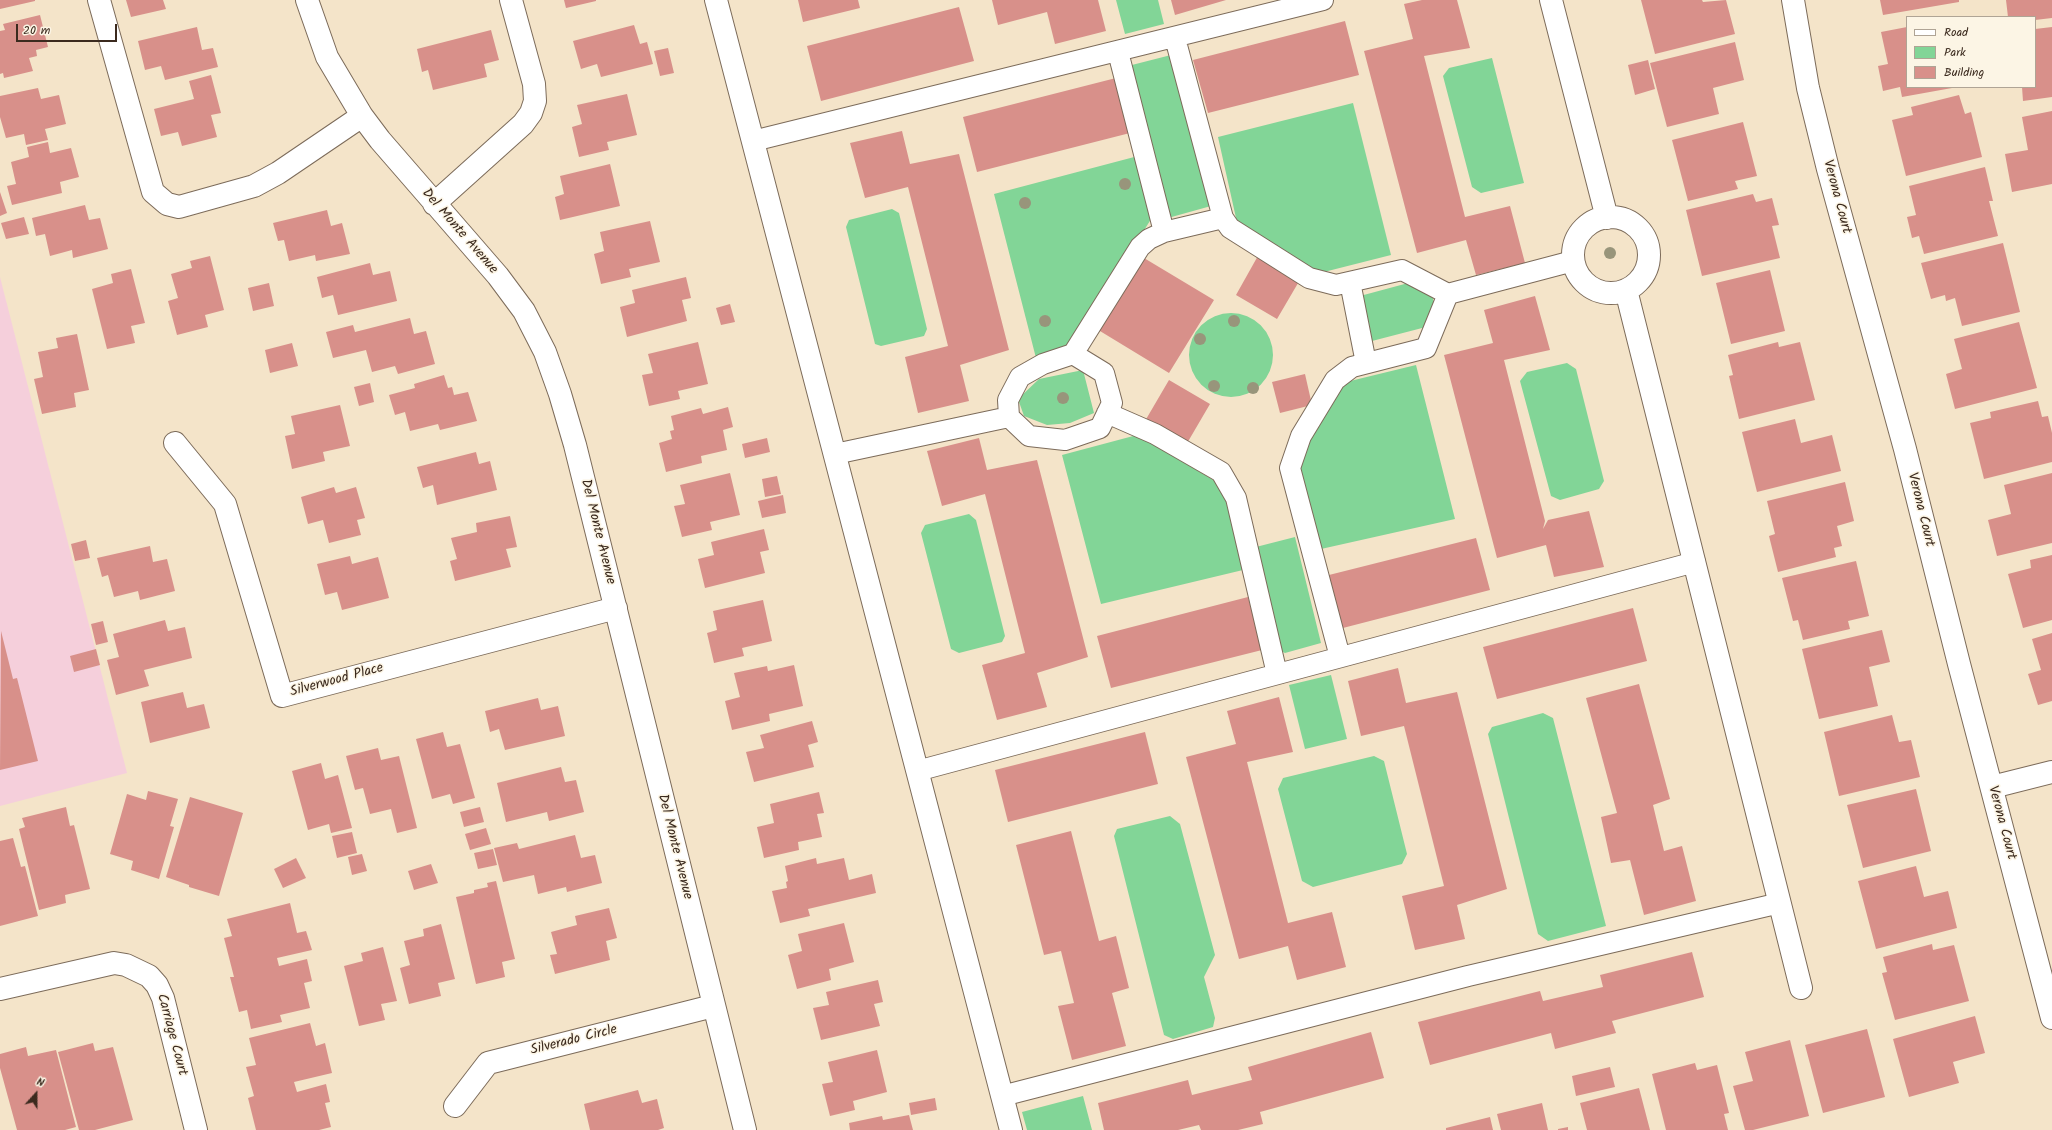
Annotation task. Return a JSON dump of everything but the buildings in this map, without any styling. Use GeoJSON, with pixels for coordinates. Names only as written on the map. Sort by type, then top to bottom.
{"type":"FeatureCollection","features":[{"type":"Feature","properties":{"kind":"street"},"geometry":{"type":"LineString","coordinates":[[99,0],[153,192],[167,204],[179,207],[254,186],[278,173],[362,116]]}},
{"type":"Feature","properties":{"kind":"street","name":"Del Monte Avenue"},"geometry":{"type":"LineString","coordinates":[[307,0],[327,57],[362,116],[380,140],[434,204],[498,276],[524,311],[545,352],[560,394],[575,445],[713,1006],[746,1130]]}},
{"type":"Feature","properties":{"kind":"street"},"geometry":{"type":"LineString","coordinates":[[434,204],[523,124],[531,113],[535,100],[534,84],[510,0]]}},
{"type":"Feature","properties":{"kind":"street"},"geometry":{"type":"LineString","coordinates":[[716,0],[1011,1130]]}},
{"type":"Feature","properties":{"kind":"street"},"geometry":{"type":"LineString","coordinates":[[1551,0],[1607,218]]}},
{"type":"Feature","properties":{"kind":"street","name":"Verona Court"},"geometry":{"type":"LineString","coordinates":[[1793,0],[1808,88],[1905,449],[1957,656],[2052,1018]]}},
{"type":"Feature","properties":{"kind":"street"},"geometry":{"type":"LineString","coordinates":[[1601,218],[1607,218],[1627,221],[1638,229],[1646,240],[1649,259],[1645,272],[1639,281],[1626,290],[1613,293],[1601,292],[1589,286],[1577,273],[1573,260],[1573,251],[1577,238],[1589,224],[1601,218]]}},
{"type":"Feature","properties":{"kind":"street"},"geometry":{"type":"LineString","coordinates":[[1626,290],[1801,988]]}},
{"type":"Feature","properties":{"kind":"street","name":"Silverwood Place"},"geometry":{"type":"LineString","coordinates":[[175,443],[225,504],[282,696],[616,608]]}},
{"type":"Feature","properties":{"kind":"street"},"geometry":{"type":"LineString","coordinates":[[1992,787],[2052,772]]}},
{"type":"Feature","properties":{"kind":"street","name":"Carriage Court"},"geometry":{"type":"LineString","coordinates":[[0,989],[114,963],[126,965],[148,976],[157,985],[163,998],[196,1130]]}},
{"type":"Feature","properties":{"kind":"street","name":"Silverado Circle"},"geometry":{"type":"LineString","coordinates":[[455,1106],[488,1063],[713,1006]]}},
{"type":"Feature","properties":{"kind":"lane"},"geometry":{"type":"LineString","coordinates":[[753,141],[1175,38],[1323,0]]}},
{"type":"Feature","properties":{"kind":"lane"},"geometry":{"type":"LineString","coordinates":[[1175,38],[1223,218],[1230,228],[1309,278],[1336,285],[1402,270],[1448,294],[1573,260]]}},
{"type":"Feature","properties":{"kind":"lane"},"geometry":{"type":"LineString","coordinates":[[1118,52],[1164,232]]}},
{"type":"Feature","properties":{"kind":"lane"},"geometry":{"type":"LineString","coordinates":[[1073,354],[1104,373],[1112,403],[1100,428],[1065,440],[1029,436],[1009,417],[1008,400],[1020,377],[1043,364],[1073,354],[1140,247],[1149,239],[1164,232],[1223,218]]}},
{"type":"Feature","properties":{"kind":"lane"},"geometry":{"type":"LineString","coordinates":[[1350,282],[1366,363]]}},
{"type":"Feature","properties":{"kind":"lane"},"geometry":{"type":"LineString","coordinates":[[1340,658],[1290,468],[1301,436],[1335,380],[1352,367],[1426,348],[1448,294]]}},
{"type":"Feature","properties":{"kind":"lane"},"geometry":{"type":"LineString","coordinates":[[1107,413],[1155,434],[1221,472],[1236,498],[1277,674]]}},
{"type":"Feature","properties":{"kind":"lane"},"geometry":{"type":"LineString","coordinates":[[835,454],[1009,417]]}},
{"type":"Feature","properties":{"kind":"lane"},"geometry":{"type":"LineString","coordinates":[[917,771],[1695,562]]}},
{"type":"Feature","properties":{"kind":"lane"},"geometry":{"type":"LineString","coordinates":[[1002,1096],[1468,976],[1780,903]]}},
{"type":"Feature","properties":{"kind":"shaded area"},"geometry":{"type":"Polygon","coordinates":[[[0,277],[127,773],[0,806],[0,277]]]}},
{"type":"Feature","properties":{"kind":"green space"},"geometry":{"type":"Polygon","coordinates":[[[1116,0],[1158,0],[1164,24],[1125,34],[1116,0]]]}},
{"type":"Feature","properties":{"kind":"green space"},"geometry":{"type":"Polygon","coordinates":[[[1171,55],[1211,206],[1168,218],[1128,66],[1171,55]]]}},
{"type":"Feature","properties":{"kind":"green space"},"geometry":{"type":"Polygon","coordinates":[[[1492,58],[1524,183],[1481,193],[1472,187],[1443,76],[1449,68],[1492,58]]]}},
{"type":"Feature","properties":{"kind":"green space"},"geometry":{"type":"Polygon","coordinates":[[[1353,103],[1391,255],[1316,274],[1238,227],[1218,137],[1353,103]]]}},
{"type":"Feature","properties":{"kind":"green space"},"geometry":{"type":"Polygon","coordinates":[[[1138,156],[1153,216],[1067,353],[1036,358],[994,194],[1138,156]]]}},
{"type":"Feature","properties":{"kind":"green space"},"geometry":{"type":"Polygon","coordinates":[[[892,209],[899,213],[927,329],[924,336],[881,346],[875,344],[846,227],[849,220],[892,209]]]}},
{"type":"Feature","properties":{"kind":"green space"},"geometry":{"type":"Polygon","coordinates":[[[1412,282],[1431,292],[1436,309],[1426,327],[1372,341],[1360,296],[1412,282]]]}},
{"type":"Feature","properties":{"kind":"green space"},"geometry":{"type":"Polygon","coordinates":[[[1231,313],[1247,316],[1254,320],[1266,332],[1270,339],[1273,355],[1270,371],[1266,378],[1254,390],[1247,394],[1231,397],[1215,394],[1208,390],[1196,378],[1192,371],[1189,355],[1192,339],[1196,332],[1208,320],[1215,316],[1231,313]]]}},
{"type":"Feature","properties":{"kind":"green space"},"geometry":{"type":"Polygon","coordinates":[[[1567,363],[1576,369],[1604,481],[1599,489],[1560,500],[1551,496],[1520,381],[1527,372],[1567,363]]]}},
{"type":"Feature","properties":{"kind":"green space"},"geometry":{"type":"Polygon","coordinates":[[[1416,365],[1455,519],[1321,549],[1296,460],[1342,383],[1416,365]]]}},
{"type":"Feature","properties":{"kind":"green space"},"geometry":{"type":"Polygon","coordinates":[[[1083,370],[1094,413],[1070,423],[1047,425],[1024,416],[1018,399],[1039,379],[1083,370]]]}},
{"type":"Feature","properties":{"kind":"green space"},"geometry":{"type":"Polygon","coordinates":[[[1137,435],[1222,485],[1243,570],[1101,604],[1062,455],[1137,435]]]}},
{"type":"Feature","properties":{"kind":"green space"},"geometry":{"type":"Polygon","coordinates":[[[969,514],[976,520],[1005,636],[1002,642],[959,653],[951,649],[921,533],[925,525],[969,514]]]}},
{"type":"Feature","properties":{"kind":"green space"},"geometry":{"type":"Polygon","coordinates":[[[1295,537],[1321,643],[1285,653],[1277,649],[1252,548],[1295,537]]]}},
{"type":"Feature","properties":{"kind":"green space"},"geometry":{"type":"Polygon","coordinates":[[[1331,675],[1347,739],[1305,749],[1289,685],[1331,675]]]}},
{"type":"Feature","properties":{"kind":"green space"},"geometry":{"type":"Polygon","coordinates":[[[1543,713],[1553,718],[1606,926],[1548,941],[1538,934],[1488,734],[1492,727],[1543,713]]]}},
{"type":"Feature","properties":{"kind":"green space"},"geometry":{"type":"Polygon","coordinates":[[[1374,756],[1384,761],[1407,854],[1402,864],[1313,887],[1302,881],[1278,789],[1283,778],[1374,756]]]}},
{"type":"Feature","properties":{"kind":"green space"},"geometry":{"type":"Polygon","coordinates":[[[1170,816],[1180,824],[1215,955],[1204,977],[1215,1018],[1213,1027],[1173,1039],[1164,1035],[1114,836],[1117,829],[1170,816]]]}},
{"type":"Feature","properties":{"kind":"green space"},"geometry":{"type":"Polygon","coordinates":[[[1083,1096],[1092,1130],[1027,1130],[1022,1112],[1083,1096]]]}}]}
